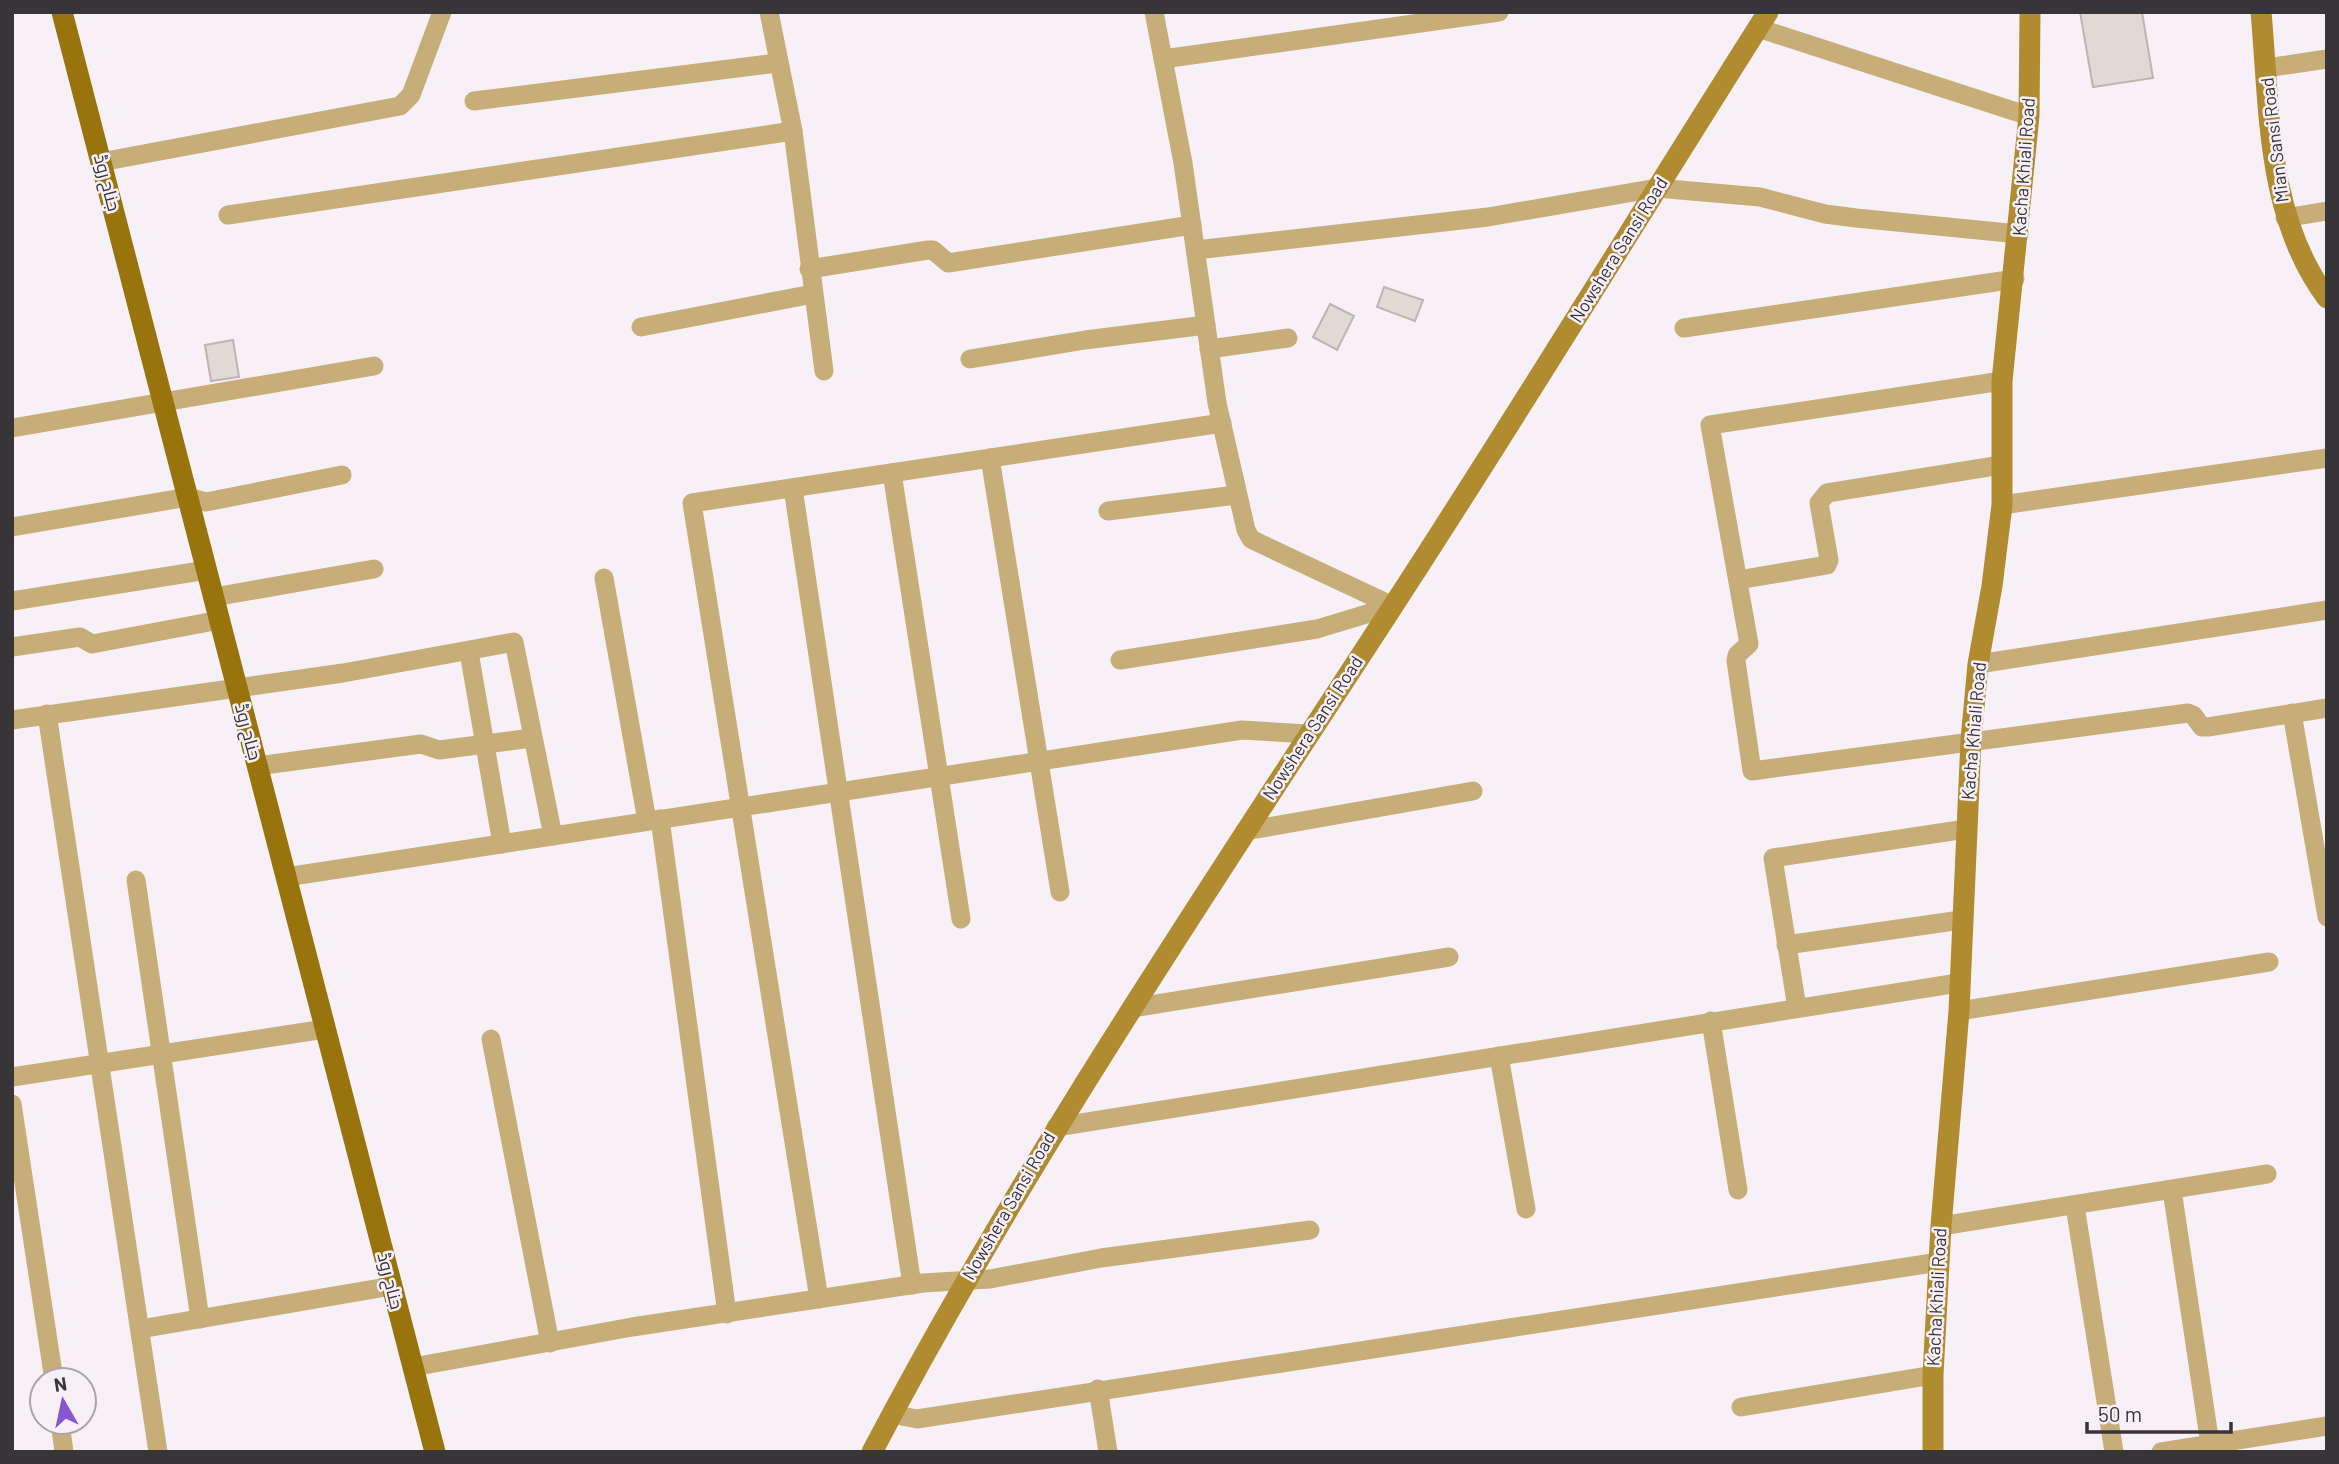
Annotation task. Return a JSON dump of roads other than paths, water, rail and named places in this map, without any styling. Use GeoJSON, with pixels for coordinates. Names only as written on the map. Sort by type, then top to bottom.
{"type":"FeatureCollection","features":[{"type":"Feature","properties":{"kind":"main road","name":"جناح روڈ"},"geometry":{"type":"LineString","coordinates":[[62,12],[435,1452]]}},
{"type":"Feature","properties":{"kind":"street"},"geometry":{"type":"LineString","coordinates":[[101,162],[400,106],[411,95],[442,12]]}},
{"type":"Feature","properties":{"kind":"street"},"geometry":{"type":"LineString","coordinates":[[769,12],[777,63],[793,131],[824,372]]}},
{"type":"Feature","properties":{"kind":"street"},"geometry":{"type":"LineString","coordinates":[[1154,12],[1192,225],[1222,424],[1236,495],[1251,539],[1393,606]]}},
{"type":"Feature","properties":{"kind":"street"},"geometry":{"type":"LineString","coordinates":[[1163,59],[1499,12]]}},
{"type":"Feature","properties":{"kind":"street","name":"Kacha Khiali Road"},"geometry":{"type":"LineString","coordinates":[[1933,1452],[1933,1375],[1939,1262],[1959,1011],[1958,983],[1971,740],[1978,664],[1992,586],[2002,505],[2002,381],[2015,279],[2029,116],[2030,12]]}},
{"type":"Feature","properties":{"kind":"street","name":"Mian Sansi Road"},"geometry":{"type":"LineString","coordinates":[[2261,12],[2277,178],[2285,218],[2312,278],[2327,298]]}},
{"type":"Feature","properties":{"kind":"street"},"geometry":{"type":"LineString","coordinates":[[1763,20],[2029,116]]}},
{"type":"Feature","properties":{"kind":"street","name":"Nowshera Sansi Road"},"geometry":{"type":"LineString","coordinates":[[872,1452],[966,1280],[1056,1127],[1538,381],[1763,20]]}},
{"type":"Feature","properties":{"kind":"street"},"geometry":{"type":"LineString","coordinates":[[2266,68],[2327,59]]}},
{"type":"Feature","properties":{"kind":"street"},"geometry":{"type":"LineString","coordinates":[[474,101],[777,63]]}},
{"type":"Feature","properties":{"kind":"street"},"geometry":{"type":"LineString","coordinates":[[228,215],[793,131]]}},
{"type":"Feature","properties":{"kind":"street"},"geometry":{"type":"LineString","coordinates":[[1196,250],[1488,217],[1657,188],[1760,197],[1815,212],[1856,218],[2019,234]]}},
{"type":"Feature","properties":{"kind":"street"},"geometry":{"type":"LineString","coordinates":[[2285,218],[2327,211]]}},
{"type":"Feature","properties":{"kind":"street"},"geometry":{"type":"LineString","coordinates":[[809,269],[928,250],[933,250],[948,263],[1192,225]]}},
{"type":"Feature","properties":{"kind":"street"},"geometry":{"type":"LineString","coordinates":[[1685,328],[2015,279]]}},
{"type":"Feature","properties":{"kind":"street"},"geometry":{"type":"LineString","coordinates":[[641,327],[813,294]]}},
{"type":"Feature","properties":{"kind":"street"},"geometry":{"type":"LineString","coordinates":[[970,359],[1085,340],[1206,326]]}},
{"type":"Feature","properties":{"kind":"street"},"geometry":{"type":"LineString","coordinates":[[1209,349],[1288,338]]}},
{"type":"Feature","properties":{"kind":"street"},"geometry":{"type":"LineString","coordinates":[[12,428],[374,366]]}},
{"type":"Feature","properties":{"kind":"street"},"geometry":{"type":"LineString","coordinates":[[2002,381],[1710,425],[1749,644],[1737,655],[1736,661],[1752,771],[2188,713],[2193,715],[2202,727],[2208,727],[2327,708]]}},
{"type":"Feature","properties":{"kind":"street"},"geometry":{"type":"LineString","coordinates":[[819,1299],[692,503],[1222,424]]}},
{"type":"Feature","properties":{"kind":"street"},"geometry":{"type":"LineString","coordinates":[[990,458],[1060,892]]}},
{"type":"Feature","properties":{"kind":"street"},"geometry":{"type":"LineString","coordinates":[[2002,505],[2327,458]]}},
{"type":"Feature","properties":{"kind":"street"},"geometry":{"type":"LineString","coordinates":[[1738,580],[1827,565],[1828,552],[1819,503],[1827,494],[2001,464]]}},
{"type":"Feature","properties":{"kind":"street"},"geometry":{"type":"LineString","coordinates":[[892,473],[961,919]]}},
{"type":"Feature","properties":{"kind":"street"},"geometry":{"type":"LineString","coordinates":[[12,527],[188,497],[206,502],[342,475]]}},
{"type":"Feature","properties":{"kind":"street"},"geometry":{"type":"LineString","coordinates":[[793,488],[912,1285]]}},
{"type":"Feature","properties":{"kind":"street"},"geometry":{"type":"LineString","coordinates":[[1108,511],[1236,495]]}},
{"type":"Feature","properties":{"kind":"street"},"geometry":{"type":"LineString","coordinates":[[214,597],[374,569]]}},
{"type":"Feature","properties":{"kind":"street"},"geometry":{"type":"LineString","coordinates":[[12,601],[207,570]]}},
{"type":"Feature","properties":{"kind":"street"},"geometry":{"type":"LineString","coordinates":[[604,578],[653,820],[727,1314]]}},
{"type":"Feature","properties":{"kind":"street"},"geometry":{"type":"LineString","coordinates":[[1120,660],[1317,629],[1393,606]]}},
{"type":"Feature","properties":{"kind":"street"},"geometry":{"type":"LineString","coordinates":[[1978,664],[2327,610]]}},
{"type":"Feature","properties":{"kind":"street"},"geometry":{"type":"LineString","coordinates":[[12,647],[80,637],[92,644],[220,620]]}},
{"type":"Feature","properties":{"kind":"street"},"geometry":{"type":"LineString","coordinates":[[12,720],[237,689],[469,652],[514,642],[553,836]]}},
{"type":"Feature","properties":{"kind":"street"},"geometry":{"type":"LineString","coordinates":[[469,652],[502,844]]}},
{"type":"Feature","properties":{"kind":"street"},"geometry":{"type":"LineString","coordinates":[[2292,713],[2327,917]]}},
{"type":"Feature","properties":{"kind":"street"},"geometry":{"type":"LineString","coordinates":[[47,714],[158,1452]]}},
{"type":"Feature","properties":{"kind":"street"},"geometry":{"type":"LineString","coordinates":[[286,877],[1242,730],[1308,734]]}},
{"type":"Feature","properties":{"kind":"street"},"geometry":{"type":"LineString","coordinates":[[257,766],[421,744],[439,750],[532,738]]}},
{"type":"Feature","properties":{"kind":"street"},"geometry":{"type":"LineString","coordinates":[[1245,831],[1473,791]]}},
{"type":"Feature","properties":{"kind":"street"},"geometry":{"type":"LineString","coordinates":[[1797,1008],[1773,858],[1966,829]]}},
{"type":"Feature","properties":{"kind":"street"},"geometry":{"type":"LineString","coordinates":[[136,880],[200,1319]]}},
{"type":"Feature","properties":{"kind":"street"},"geometry":{"type":"LineString","coordinates":[[1786,945],[1961,920]]}},
{"type":"Feature","properties":{"kind":"street"},"geometry":{"type":"LineString","coordinates":[[1132,1008],[1449,957]]}},
{"type":"Feature","properties":{"kind":"street"},"geometry":{"type":"LineString","coordinates":[[1959,1011],[2269,962]]}},
{"type":"Feature","properties":{"kind":"street"},"geometry":{"type":"LineString","coordinates":[[1056,1127],[1958,983]]}},
{"type":"Feature","properties":{"kind":"street"},"geometry":{"type":"LineString","coordinates":[[1711,1021],[1738,1190]]}},
{"type":"Feature","properties":{"kind":"street"},"geometry":{"type":"LineString","coordinates":[[12,1077],[325,1029]]}},
{"type":"Feature","properties":{"kind":"street"},"geometry":{"type":"LineString","coordinates":[[491,1039],[550,1343]]}},
{"type":"Feature","properties":{"kind":"street"},"geometry":{"type":"LineString","coordinates":[[1499,1056],[1526,1209]]}},
{"type":"Feature","properties":{"kind":"street"},"geometry":{"type":"LineString","coordinates":[[12,1104],[52,1366]]}},
{"type":"Feature","properties":{"kind":"street"},"geometry":{"type":"LineString","coordinates":[[1941,1226],[2267,1174]]}},
{"type":"Feature","properties":{"kind":"street"},"geometry":{"type":"LineString","coordinates":[[2172,1190],[2210,1444]]}},
{"type":"Feature","properties":{"kind":"street"},"geometry":{"type":"LineString","coordinates":[[2075,1206],[2114,1452]]}},
{"type":"Feature","properties":{"kind":"street"},"geometry":{"type":"LineString","coordinates":[[412,1367],[819,1299],[1310,1230]]}},
{"type":"Feature","properties":{"kind":"street"},"geometry":{"type":"LineString","coordinates":[[892,1414],[917,1419],[1098,1389],[1939,1262]]}},
{"type":"Feature","properties":{"kind":"street"},"geometry":{"type":"LineString","coordinates":[[140,1329],[392,1286]]}},
{"type":"Feature","properties":{"kind":"street"},"geometry":{"type":"LineString","coordinates":[[1741,1407],[1933,1375]]}},
{"type":"Feature","properties":{"kind":"street"},"geometry":{"type":"LineString","coordinates":[[1098,1389],[1108,1452]]}},
{"type":"Feature","properties":{"kind":"street"},"geometry":{"type":"LineString","coordinates":[[2161,1452],[2327,1426]]}}]}
